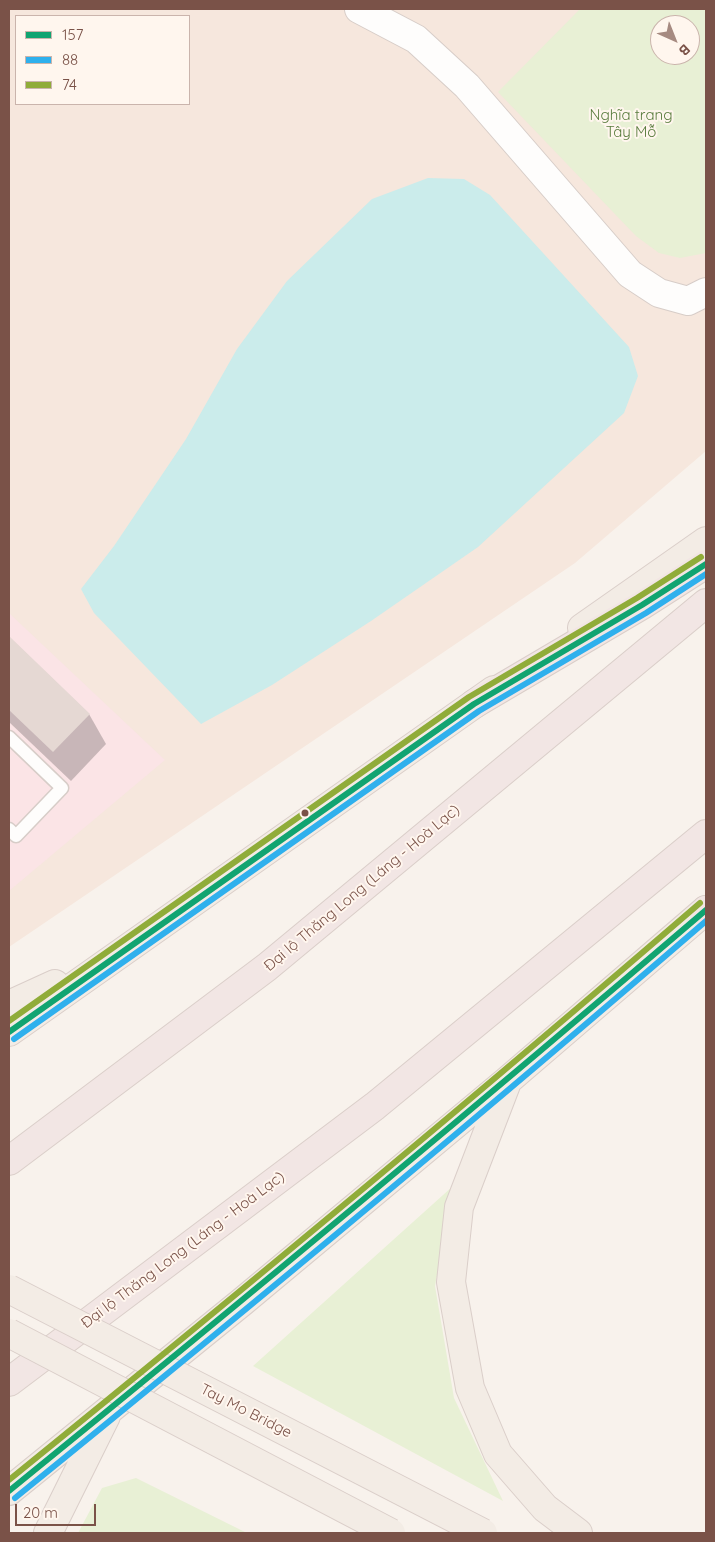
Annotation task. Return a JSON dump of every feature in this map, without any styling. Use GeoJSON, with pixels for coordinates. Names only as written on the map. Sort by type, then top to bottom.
{"type":"FeatureCollection","features":[{"type":"Feature","properties":{"kind":"highway"},"geometry":{"type":"LineString","coordinates":[[474,704],[706,564]]}},
{"type":"Feature","properties":{"kind":"highway","name":"Đại lộ Thăng Long (Láng - Hoà Lạc)"},"geometry":{"type":"LineString","coordinates":[[9,1161],[268,967],[706,603]]}},
{"type":"Feature","properties":{"kind":"highway","name":"Đại lộ Thăng Long (Láng - Hoà Lạc)"},"geometry":{"type":"LineString","coordinates":[[9,1382],[375,1106],[706,834]]}},
{"type":"Feature","properties":{"kind":"main road"},"geometry":{"type":"LineString","coordinates":[[9,1032],[104,963],[706,540]]}},
{"type":"Feature","properties":{"kind":"main road"},"geometry":{"type":"LineString","coordinates":[[9,1491],[250,1296],[706,912]]}},
{"type":"Feature","properties":{"kind":"main road"},"geometry":{"type":"LineString","coordinates":[[9,1005],[104,963]]}},
{"type":"Feature","properties":{"kind":"main road"},"geometry":{"type":"LineString","coordinates":[[507,1081],[459,1207],[451,1282],[470,1388],[498,1454],[545,1508],[578,1533]]}},
{"type":"Feature","properties":{"kind":"main road","name":"Tay Mo Bridge"},"geometry":{"type":"LineString","coordinates":[[9,1289],[483,1533]]}},
{"type":"Feature","properties":{"kind":"main road"},"geometry":{"type":"LineString","coordinates":[[9,1333],[391,1533]]}},
{"type":"Feature","properties":{"kind":"main road"},"geometry":{"type":"LineString","coordinates":[[48,1533],[110,1408]]}},
{"type":"Feature","properties":{"kind":"street"},"geometry":{"type":"LineString","coordinates":[[359,9],[416,39],[467,86],[630,274],[659,293],[688,301],[706,292]]}},
{"type":"Feature","properties":{"kind":"lane"},"geometry":{"type":"LineString","coordinates":[[9,737],[62,788],[16,836],[9,829]]}},
{"type":"Feature","properties":{"kind":"shaded area"},"geometry":{"type":"Polygon","coordinates":[[[9,9],[706,9],[706,451],[575,563],[9,947],[9,9]]]}},
{"type":"Feature","properties":{"kind":"shaded area"},"geometry":{"type":"Polygon","coordinates":[[[9,613],[165,760],[9,891],[9,613]]]}},
{"type":"Feature","properties":{"kind":"green space","name":"Nghĩa trang Tây Mỗ"},"geometry":{"type":"Polygon","coordinates":[[[580,9],[706,9],[706,253],[680,258],[659,253],[636,236],[498,92],[580,9]]]}},
{"type":"Feature","properties":{"kind":"green space"},"geometry":{"type":"Polygon","coordinates":[[[453,1186],[435,1286],[454,1398],[503,1501],[253,1366],[453,1186]]]}},
{"type":"Feature","properties":{"kind":"green space"},"geometry":{"type":"Polygon","coordinates":[[[136,1478],[247,1533],[78,1533],[102,1488],[136,1478]]]}},
{"type":"Feature","properties":{"kind":"water"},"geometry":{"type":"Polygon","coordinates":[[[428,178],[464,179],[490,195],[629,347],[638,376],[624,413],[478,547],[371,621],[272,685],[201,724],[94,613],[81,589],[114,546],[186,439],[237,349],[287,281],[372,199],[428,178]]]}},
{"type":"Feature","properties":{"kind":"building"},"geometry":{"type":"Polygon","coordinates":[[[9,636],[90,714],[53,752],[9,710],[9,636]]]}},
{"type":"Feature","properties":{"kind":"transit line","name":"74"},"geometry":{"type":"LineString","coordinates":[[9,1021],[469,697],[637,598],[701,557]]}},
{"type":"Feature","properties":{"kind":"transit line","name":"157"},"geometry":{"type":"LineString","coordinates":[[9,1032],[474,704],[642,605],[706,564]]}},
{"type":"Feature","properties":{"kind":"transit line","name":"88"},"geometry":{"type":"LineString","coordinates":[[14,1039],[479,711],[646,613],[706,574]]}},
{"type":"Feature","properties":{"kind":"transit line","name":"74"},"geometry":{"type":"LineString","coordinates":[[9,1480],[357,1194],[700,903]]}},
{"type":"Feature","properties":{"kind":"transit line","name":"157"},"geometry":{"type":"LineString","coordinates":[[9,1491],[359,1203],[706,910]]}},
{"type":"Feature","properties":{"kind":"transit line","name":"88"},"geometry":{"type":"LineString","coordinates":[[15,1498],[363,1212],[706,921]]}}]}
